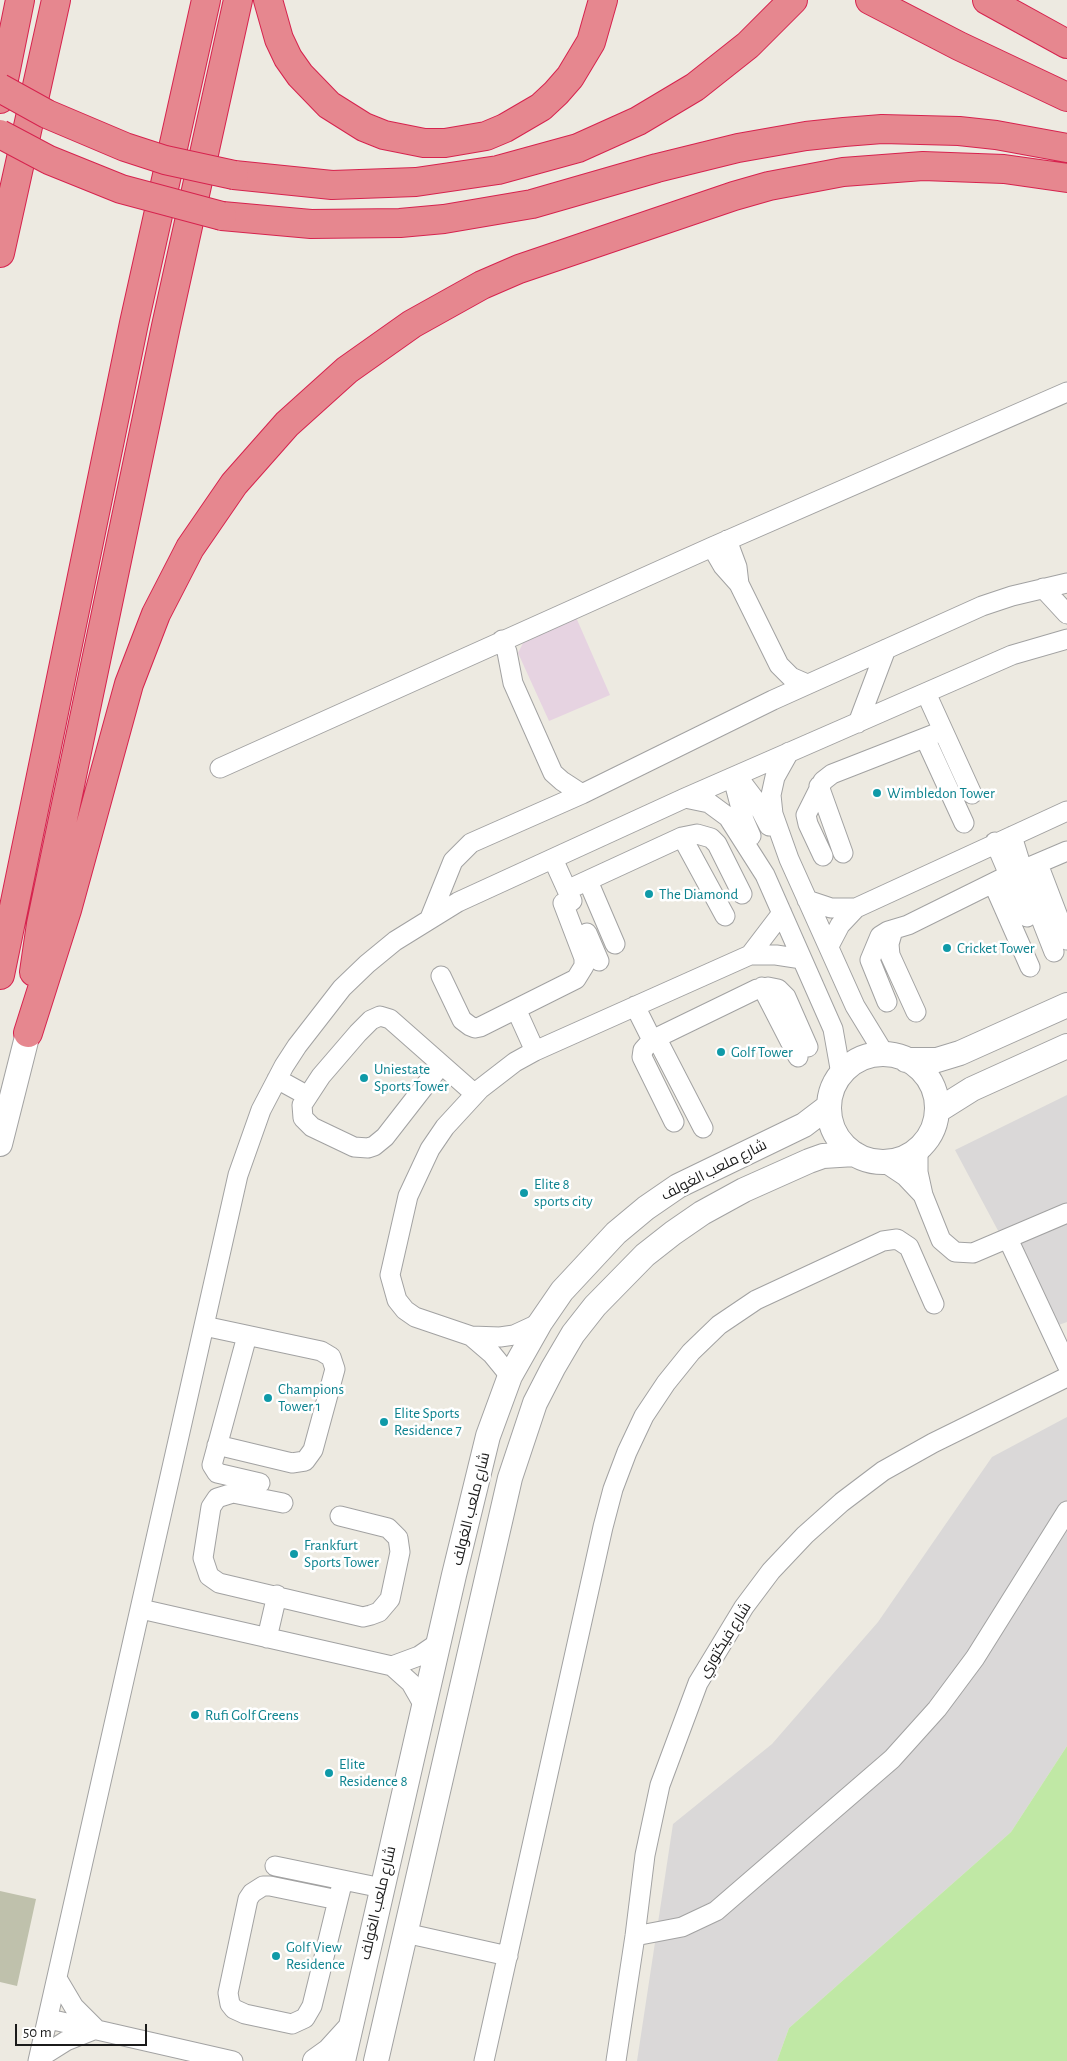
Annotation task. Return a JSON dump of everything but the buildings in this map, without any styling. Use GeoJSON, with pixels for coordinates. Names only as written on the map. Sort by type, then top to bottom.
{"type":"FeatureCollection","features":[{"type":"Feature","properties":{"kind":"highway"},"geometry":{"type":"LineString","coordinates":[[0,99],[20,0]]}},
{"type":"Feature","properties":{"kind":"highway"},"geometry":{"type":"LineString","coordinates":[[0,253],[56,0]]}},
{"type":"Feature","properties":{"kind":"highway"},"geometry":{"type":"LineString","coordinates":[[0,975],[134,323],[206,0]]}},
{"type":"Feature","properties":{"kind":"highway"},"geometry":{"type":"LineString","coordinates":[[28,1033],[41,924],[166,326],[238,0]]}},
{"type":"Feature","properties":{"kind":"highway"},"geometry":{"type":"LineString","coordinates":[[268,0],[279,39],[288,58],[313,91],[329,105],[364,127],[384,135],[404,140],[445,143],[486,136],[506,128],[541,107],[556,93],[578,66],[591,42],[603,0]]}},
{"type":"Feature","properties":{"kind":"highway"},"geometry":{"type":"LineString","coordinates":[[0,88],[47,114],[125,147],[165,160],[234,175],[291,182],[374,184],[416,182],[498,170],[578,148],[609,135],[667,104],[721,68],[793,0]]}},
{"type":"Feature","properties":{"kind":"highway"},"geometry":{"type":"LineString","coordinates":[[870,0],[959,46],[1067,98]]}},
{"type":"Feature","properties":{"kind":"highway"},"geometry":{"type":"LineString","coordinates":[[987,0],[1067,44]]}},
{"type":"Feature","properties":{"kind":"highway"},"geometry":{"type":"LineString","coordinates":[[0,134],[49,160],[121,189],[222,216],[311,224],[400,224],[444,220],[532,204],[657,168],[738,148],[806,136],[844,132],[882,129],[959,131],[996,135],[1067,148]]}},
{"type":"Feature","properties":{"kind":"highway"},"geometry":{"type":"LineString","coordinates":[[28,1033],[85,848],[129,684],[156,614],[190,548],[234,484],[287,424],[346,370],[412,324],[482,285],[519,269],[734,196],[769,186],[842,172],[923,166],[1004,169],[1067,178]]}},
{"type":"Feature","properties":{"kind":"street"},"geometry":{"type":"LineString","coordinates":[[220,768],[494,644],[1067,392]]}},
{"type":"Feature","properties":{"kind":"street"},"geometry":{"type":"LineString","coordinates":[[720,544],[737,566],[739,584],[779,665],[791,677],[808,684]]}},
{"type":"Feature","properties":{"kind":"street"},"geometry":{"type":"LineString","coordinates":[[430,918],[453,861],[464,848],[582,794],[773,700],[982,606],[1067,583]]}},
{"type":"Feature","properties":{"kind":"street"},"geometry":{"type":"LineString","coordinates":[[1043,588],[1067,614]]}},
{"type":"Feature","properties":{"kind":"street"},"geometry":{"type":"LineString","coordinates":[[39,2059],[238,1175],[255,1126],[277,1079],[297,1046],[342,988],[388,947],[430,918],[458,902],[686,798],[1012,655],[1067,639]]}},
{"type":"Feature","properties":{"kind":"street"},"geometry":{"type":"LineString","coordinates":[[494,644],[507,652],[513,683],[553,773],[582,794]]}},
{"type":"Feature","properties":{"kind":"street"},"geometry":{"type":"LineString","coordinates":[[858,723],[886,649]]}},
{"type":"Feature","properties":{"kind":"street"},"geometry":{"type":"LineString","coordinates":[[773,700],[778,683],[779,665]]}},
{"type":"Feature","properties":{"kind":"street"},"geometry":{"type":"LineString","coordinates":[[926,693],[934,735],[964,823]]}},
{"type":"Feature","properties":{"kind":"street"},"geometry":{"type":"LineString","coordinates":[[823,856],[806,819],[819,786],[832,774],[934,735]]}},
{"type":"Feature","properties":{"kind":"street"},"geometry":{"type":"LineString","coordinates":[[934,735],[972,794]]}},
{"type":"Feature","properties":{"kind":"street"},"geometry":{"type":"LineString","coordinates":[[790,752],[774,777],[771,795],[773,814],[789,859],[854,1006],[896,1057],[919,1069],[929,1081],[935,1096],[937,1111],[932,1131],[918,1149],[899,1160],[884,1162],[869,1160],[855,1154],[844,1146],[835,1134],[830,1120],[830,1095],[841,1074],[861,1059],[896,1057],[937,1060],[960,1053],[1067,1005]]}},
{"type":"Feature","properties":{"kind":"street"},"geometry":{"type":"LineString","coordinates":[[543,811],[548,799],[553,773]]}},
{"type":"Feature","properties":{"kind":"street"},"geometry":{"type":"LineString","coordinates":[[735,777],[756,801],[777,845],[789,859]]}},
{"type":"Feature","properties":{"kind":"street"},"geometry":{"type":"LineString","coordinates":[[735,777],[744,820],[761,858],[765,875]]}},
{"type":"Feature","properties":{"kind":"street"},"geometry":{"type":"LineString","coordinates":[[819,786],[843,853]]}},
{"type":"Feature","properties":{"kind":"street"},"geometry":{"type":"LineString","coordinates":[[686,798],[708,804],[728,817],[765,875],[833,1029],[841,1074]]}},
{"type":"Feature","properties":{"kind":"street"},"geometry":{"type":"LineString","coordinates":[[829,946],[840,925],[856,908],[1067,811]]}},
{"type":"Feature","properties":{"kind":"street"},"geometry":{"type":"LineString","coordinates":[[565,897],[588,880],[682,837],[697,834],[712,838],[718,844],[742,894]]}},
{"type":"Feature","properties":{"kind":"street"},"geometry":{"type":"LineString","coordinates":[[682,837],[725,916]]}},
{"type":"Feature","properties":{"kind":"street"},"geometry":{"type":"LineString","coordinates":[[1004,839],[1049,954]]}},
{"type":"Feature","properties":{"kind":"street"},"geometry":{"type":"LineString","coordinates":[[887,1002],[870,960],[880,936],[908,925],[1016,873],[1067,851]]}},
{"type":"Feature","properties":{"kind":"street"},"geometry":{"type":"LineString","coordinates":[[441,976],[462,1020],[470,1026],[480,1027],[576,979],[582,973],[584,958],[553,859]]}},
{"type":"Feature","properties":{"kind":"street"},"geometry":{"type":"LineString","coordinates":[[1016,873],[1049,954]]}},
{"type":"Feature","properties":{"kind":"street"},"geometry":{"type":"LineString","coordinates":[[588,880],[615,944]]}},
{"type":"Feature","properties":{"kind":"street"},"geometry":{"type":"LineString","coordinates":[[565,897],[600,961]]}},
{"type":"Feature","properties":{"kind":"street"},"geometry":{"type":"LineString","coordinates":[[807,900],[831,908],[856,908]]}},
{"type":"Feature","properties":{"kind":"street"},"geometry":{"type":"LineString","coordinates":[[750,955],[782,914]]}},
{"type":"Feature","properties":{"kind":"street"},"geometry":{"type":"LineString","coordinates":[[893,930],[889,944],[890,955],[916,1012]]}},
{"type":"Feature","properties":{"kind":"street"},"geometry":{"type":"LineString","coordinates":[[540,1323],[514,1334],[500,1337],[471,1336],[415,1318],[404,1310],[397,1300],[390,1275],[408,1196],[418,1172],[445,1127],[475,1094],[497,1074],[535,1051],[750,955],[776,955],[802,959]]}},
{"type":"Feature","properties":{"kind":"street"},"geometry":{"type":"LineString","coordinates":[[674,1122],[642,1057],[643,1050],[654,1040],[762,987],[778,989],[786,997],[803,1052]]}},
{"type":"Feature","properties":{"kind":"street"},"geometry":{"type":"LineString","coordinates":[[635,1006],[703,1128]]}},
{"type":"Feature","properties":{"kind":"street"},"geometry":{"type":"LineString","coordinates":[[516,1009],[535,1051]]}},
{"type":"Feature","properties":{"kind":"street"},"geometry":{"type":"LineString","coordinates":[[441,1065],[385,1137],[368,1148],[354,1146],[307,1123],[301,1112],[308,1096],[339,1054],[376,1017],[390,1019],[475,1094]]}},
{"type":"Feature","properties":{"kind":"street"},"geometry":{"type":"LineString","coordinates":[[0,1144],[28,1033]]}},
{"type":"Feature","properties":{"kind":"street"},"geometry":{"type":"LineString","coordinates":[[937,1111],[972,1088],[1067,1046]]}},
{"type":"Feature","properties":{"kind":"street"},"geometry":{"type":"LineString","coordinates":[[277,1079],[308,1096]]}},
{"type":"Feature","properties":{"kind":"street","name":"شارع ملعب الغولف"},"geometry":{"type":"LineString","coordinates":[[343,2061],[423,1704],[488,1436],[510,1376],[540,1323],[562,1291],[588,1260],[646,1208],[678,1186],[804,1125],[829,1106]]}},
{"type":"Feature","properties":{"kind":"street"},"geometry":{"type":"LineString","coordinates":[[918,1149],[918,1172],[923,1195],[941,1240],[955,1252],[973,1253],[1067,1213]]}},
{"type":"Feature","properties":{"kind":"street","name":"شارع ملعب الغولف"},"geometry":{"type":"LineString","coordinates":[[376,2061],[510,1478],[525,1431],[553,1368],[573,1334],[595,1306],[645,1255],[702,1213],[744,1190],[809,1161],[831,1155],[855,1154]]}},
{"type":"Feature","properties":{"kind":"street"},"geometry":{"type":"LineString","coordinates":[[884,1162],[905,1176],[923,1195]]}},
{"type":"Feature","properties":{"kind":"street"},"geometry":{"type":"LineString","coordinates":[[484,2061],[613,1489],[640,1425],[666,1383],[691,1352],[719,1325],[756,1300],[883,1241],[897,1239],[909,1246],[934,1304]]}},
{"type":"Feature","properties":{"kind":"street"},"geometry":{"type":"LineString","coordinates":[[1008,1239],[1067,1365]]}},
{"type":"Feature","properties":{"kind":"street"},"geometry":{"type":"LineString","coordinates":[[204,1326],[326,1353],[334,1362],[334,1375],[313,1450],[305,1461],[292,1463],[215,1453]]}},
{"type":"Feature","properties":{"kind":"street"},"geometry":{"type":"LineString","coordinates":[[247,1336],[215,1453],[213,1468],[217,1473],[260,1479]]}},
{"type":"Feature","properties":{"kind":"street"},"geometry":{"type":"LineString","coordinates":[[471,1336],[492,1354],[510,1376]]}},
{"type":"Feature","properties":{"kind":"street","name":"شارع فيكتوري"},"geometry":{"type":"LineString","coordinates":[[616,2061],[652,1820],[671,1750],[698,1683],[719,1644],[771,1571],[805,1535],[842,1502],[883,1471],[933,1443],[1067,1378]]}},
{"type":"Feature","properties":{"kind":"street"},"geometry":{"type":"LineString","coordinates":[[283,1503],[233,1493],[217,1498],[211,1507],[203,1558],[209,1576],[219,1583],[363,1616],[371,1615],[385,1606],[390,1599],[400,1552],[398,1538],[388,1528],[340,1516]]}},
{"type":"Feature","properties":{"kind":"street"},"geometry":{"type":"LineString","coordinates":[[472,1505],[476,1521],[462,1590],[469,1601],[482,1604]]}},
{"type":"Feature","properties":{"kind":"street"},"geometry":{"type":"LineString","coordinates":[[636,1936],[682,1927],[716,1911],[892,1759],[936,1709],[975,1658],[1067,1511]]}},
{"type":"Feature","properties":{"kind":"street"},"geometry":{"type":"LineString","coordinates":[[267,1638],[277,1595]]}},
{"type":"Feature","properties":{"kind":"street"},"geometry":{"type":"LineString","coordinates":[[141,1609],[392,1666],[411,1683],[423,1704]]}},
{"type":"Feature","properties":{"kind":"street"},"geometry":{"type":"LineString","coordinates":[[392,1666],[419,1656],[438,1643]]}},
{"type":"Feature","properties":{"kind":"street"},"geometry":{"type":"LineString","coordinates":[[275,1866],[382,1888]]}},
{"type":"Feature","properties":{"kind":"street"},"geometry":{"type":"LineString","coordinates":[[338,1900],[270,1886],[263,1886],[252,1893],[248,1899],[228,1993],[230,2004],[234,2009],[245,2014],[292,2024],[305,2018],[312,2006],[343,1880]]}},
{"type":"Feature","properties":{"kind":"street"},"geometry":{"type":"LineString","coordinates":[[405,1933],[508,1956]]}},
{"type":"Feature","properties":{"kind":"street"},"geometry":{"type":"LineString","coordinates":[[58,1980],[74,2007],[96,2030]]}},
{"type":"Feature","properties":{"kind":"street"},"geometry":{"type":"LineString","coordinates":[[49,2019],[233,2061]]}},
{"type":"Feature","properties":{"kind":"street"},"geometry":{"type":"LineString","coordinates":[[315,2061],[341,2039],[351,2026]]}},
{"type":"Feature","properties":{"kind":"street"},"geometry":{"type":"LineString","coordinates":[[39,2059],[66,2041],[96,2030]]}},
{"type":"Feature","properties":{"kind":"shaded area"},"geometry":{"type":"Polygon","coordinates":[[[575,615],[610,695],[549,721],[518,653],[526,637],[575,615]]]}},
{"type":"Feature","properties":{"kind":"shaded area"},"geometry":{"type":"Polygon","coordinates":[[[1067,1095],[1067,1322],[1050,1328],[955,1150],[1067,1095]]]}},
{"type":"Feature","properties":{"kind":"shaded area"},"geometry":{"type":"Polygon","coordinates":[[[1067,1417],[1067,1746],[1011,1832],[789,2028],[777,2061],[637,2061],[673,1824],[772,1744],[878,1622],[992,1457],[1067,1417]]]}},
{"type":"Feature","properties":{"kind":"shaded area"},"geometry":{"type":"Polygon","coordinates":[[[0,1891],[36,1899],[17,1986],[0,1982],[0,1891]]]}},
{"type":"Feature","properties":{"kind":"green space"},"geometry":{"type":"Polygon","coordinates":[[[1067,1746],[1067,2061],[777,2061],[789,2028],[1011,1832],[1067,1746]]]}},
{"type":"Feature","properties":{"kind":"place","name":"Wimbledon Tower"},"geometry":{"type":"Point","coordinates":[877,793]}},
{"type":"Feature","properties":{"kind":"place","name":"The Diamond"},"geometry":{"type":"Point","coordinates":[649,894]}},
{"type":"Feature","properties":{"kind":"place","name":"Cricket Tower"},"geometry":{"type":"Point","coordinates":[947,948]}},
{"type":"Feature","properties":{"kind":"place","name":"Golf Tower"},"geometry":{"type":"Point","coordinates":[721,1052]}},
{"type":"Feature","properties":{"kind":"place","name":"Uniestate Sports Tower"},"geometry":{"type":"Point","coordinates":[364,1078]}},
{"type":"Feature","properties":{"kind":"place","name":"Elite 8 sports city"},"geometry":{"type":"Point","coordinates":[524,1193]}},
{"type":"Feature","properties":{"kind":"place","name":"Champions Tower 1"},"geometry":{"type":"Point","coordinates":[268,1398]}},
{"type":"Feature","properties":{"kind":"place","name":"Elite Sports Residence 7"},"geometry":{"type":"Point","coordinates":[384,1422]}},
{"type":"Feature","properties":{"kind":"place","name":"Frankfurt Sports Tower"},"geometry":{"type":"Point","coordinates":[294,1554]}},
{"type":"Feature","properties":{"kind":"place","name":"Rufi Golf Greens"},"geometry":{"type":"Point","coordinates":[195,1715]}},
{"type":"Feature","properties":{"kind":"place","name":"Elite Residence 8"},"geometry":{"type":"Point","coordinates":[329,1773]}},
{"type":"Feature","properties":{"kind":"place","name":"Golf View Residence"},"geometry":{"type":"Point","coordinates":[276,1956]}}]}
